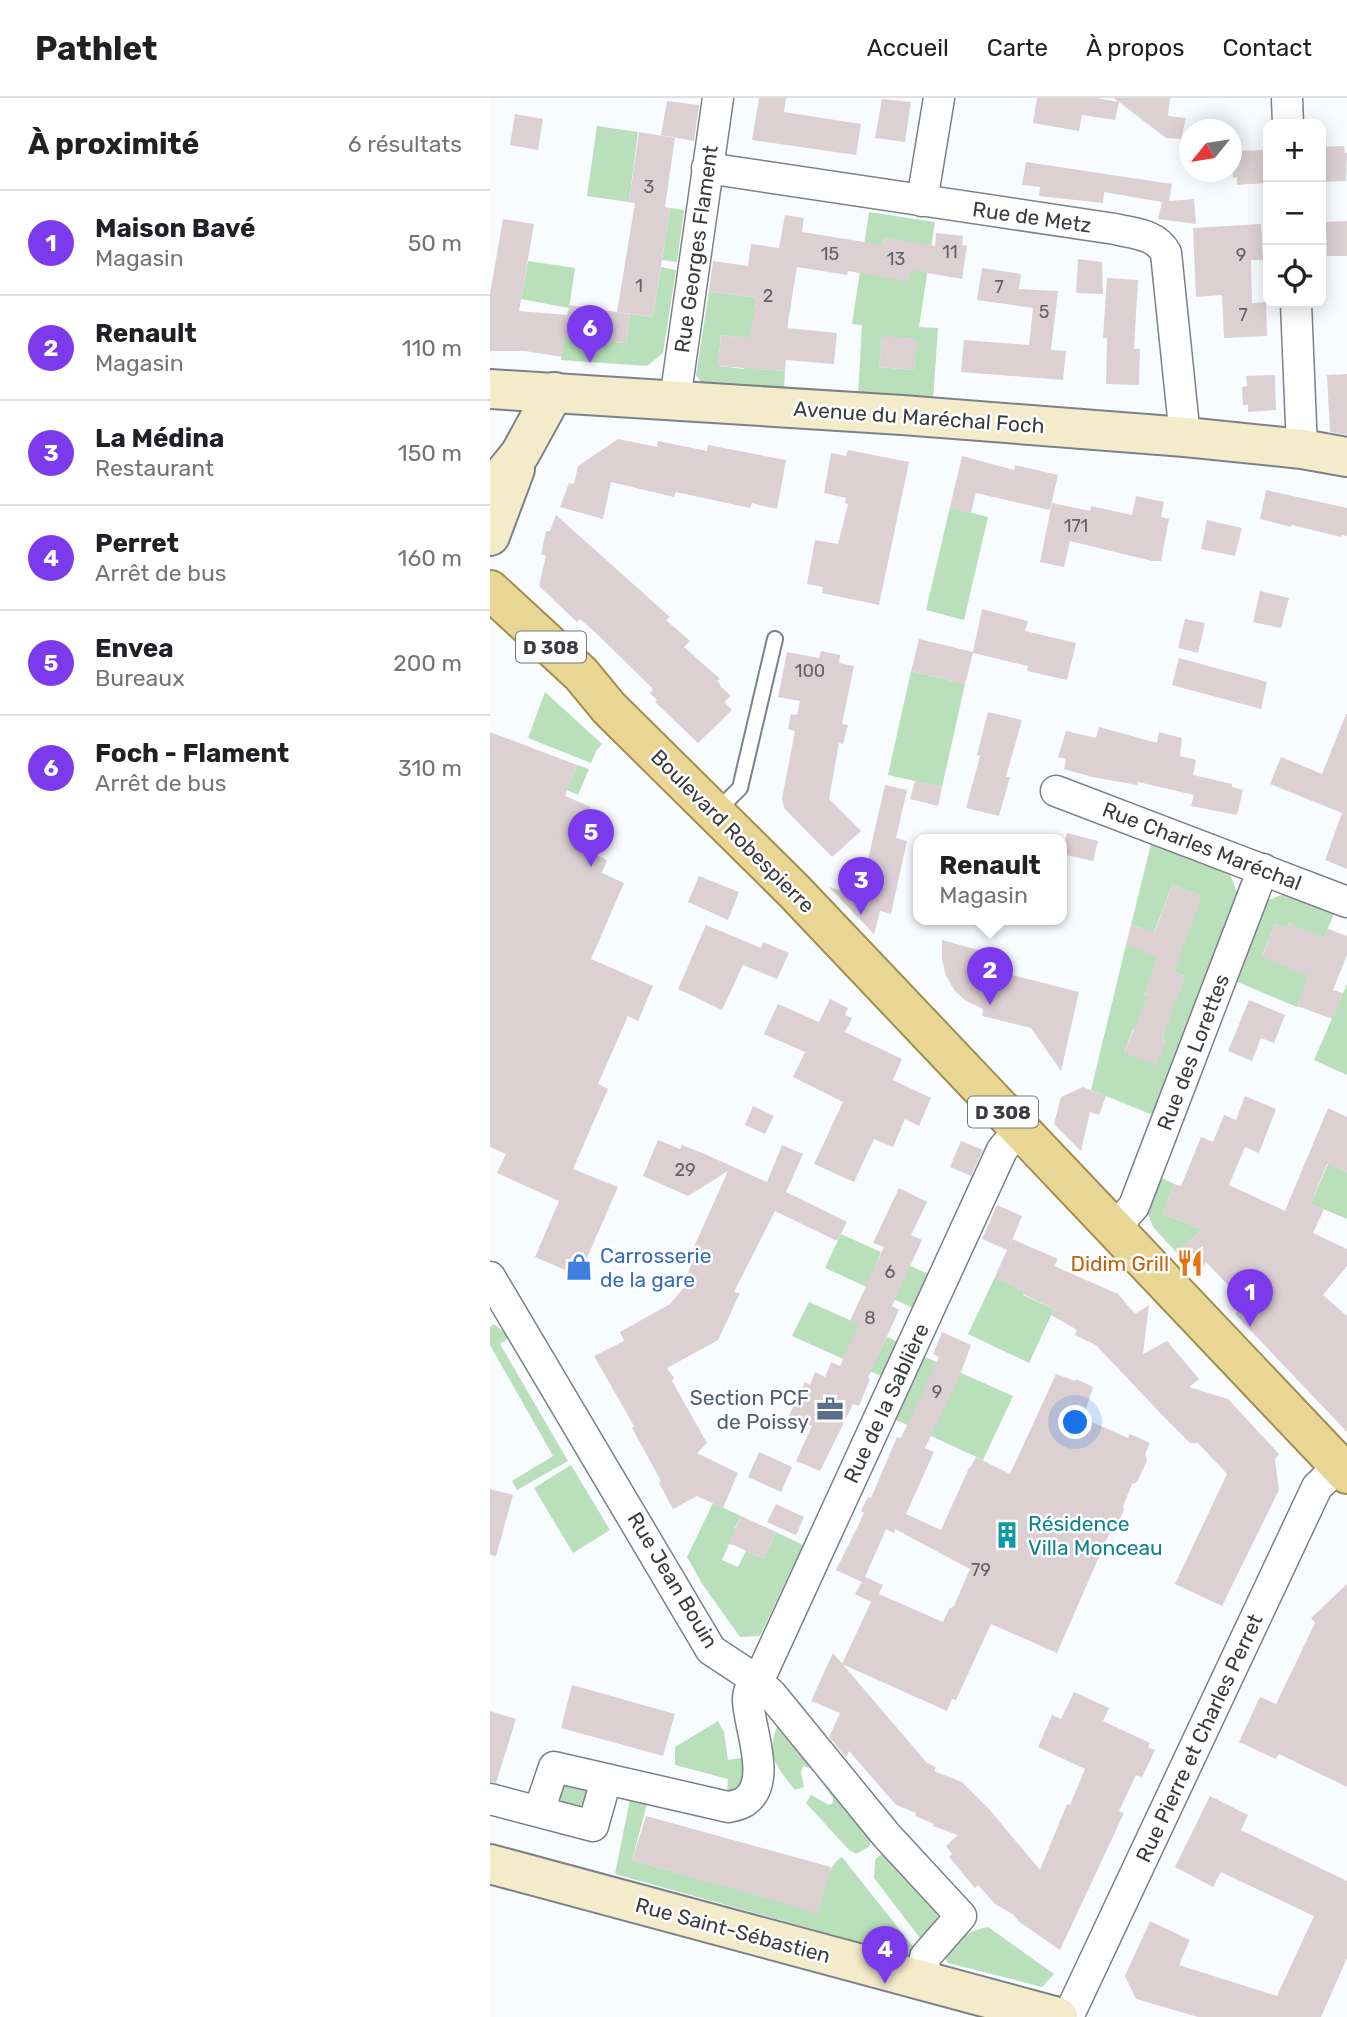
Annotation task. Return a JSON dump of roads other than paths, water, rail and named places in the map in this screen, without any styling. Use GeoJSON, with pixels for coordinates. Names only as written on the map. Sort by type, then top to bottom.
{"type":"FeatureCollection","features":[{"type":"Feature","properties":{"kind":"main road","name":"Boulevard Robespierre"},"geometry":{"type":"LineString","coordinates":[[490,590],[581,674],[609,708],[716,813],[1343,1470]]}},
{"type":"Feature","properties":{"kind":"main road","name":"Boulevard Robespierre"},"geometry":{"type":"LineString","coordinates":[[490,621],[552,675],[570,688],[609,708]]}},
{"type":"Feature","properties":{"kind":"street","name":"Rue Georges Flament"},"geometry":{"type":"LineString","coordinates":[[675,400],[718,98]]}},
{"type":"Feature","properties":{"kind":"street"},"geometry":{"type":"LineString","coordinates":[[922,201],[939,98]]}},
{"type":"Feature","properties":{"kind":"street"},"geometry":{"type":"LineString","coordinates":[[1287,98],[1288,119]]}},
{"type":"Feature","properties":{"kind":"street","name":"Rue de Metz"},"geometry":{"type":"LineString","coordinates":[[707,168],[1115,229],[1152,238],[1161,244],[1166,253],[1185,437]]}},
{"type":"Feature","properties":{"kind":"street"},"geometry":{"type":"LineString","coordinates":[[1296,308],[1302,449]]}},
{"type":"Feature","properties":{"kind":"street","name":"Avenue du Maréchal Foch"},"geometry":{"type":"LineString","coordinates":[[490,388],[1185,437],[1302,449],[1347,457]]}},
{"type":"Feature","properties":{"kind":"street"},"geometry":{"type":"LineString","coordinates":[[490,491],[520,454],[554,392]]}},
{"type":"Feature","properties":{"kind":"street"},"geometry":{"type":"LineString","coordinates":[[490,536],[520,454]]}},
{"type":"Feature","properties":{"kind":"street","name":"Rue Charles Maréchal"},"geometry":{"type":"LineString","coordinates":[[1056,791],[1347,902]]}},
{"type":"Feature","properties":{"kind":"street","name":"Rue des Lorettes"},"geometry":{"type":"LineString","coordinates":[[1114,1229],[1134,1206],[1263,869]]}},
{"type":"Feature","properties":{"kind":"street","name":"Rue de la Sablière"},"geometry":{"type":"LineString","coordinates":[[755,1679],[763,1671],[1002,1150],[1019,1129]]}},
{"type":"Feature","properties":{"kind":"street","name":"Rue Jean Bouin"},"geometry":{"type":"LineString","coordinates":[[491,1282],[711,1650],[755,1679],[772,1695],[887,1836],[961,1916],[925,1957],[923,1980]]}},
{"type":"Feature","properties":{"kind":"street","name":"Rue Pierre et Charles Perret"},"geometry":{"type":"LineString","coordinates":[[1068,2017],[1317,1487],[1343,1470]]}},
{"type":"Feature","properties":{"kind":"street"},"geometry":{"type":"LineString","coordinates":[[539,1811],[554,1767],[728,1807],[744,1802],[758,1781],[756,1740],[748,1698],[755,1679]]}},
{"type":"Feature","properties":{"kind":"street"},"geometry":{"type":"LineString","coordinates":[[490,1798],[593,1826],[607,1780]]}},
{"type":"Feature","properties":{"kind":"street","name":"Rue Saint-Sébastien"},"geometry":{"type":"LineString","coordinates":[[490,1864],[1058,2017]]}},
{"type":"Feature","properties":{"kind":"lane"},"geometry":{"type":"LineString","coordinates":[[716,813],[740,788],[775,639]]}},
{"type":"Feature","properties":{"kind":"place","name":"Foch - Flament"},"geometry":{"type":"Point","coordinates":[590,363]}},
{"type":"Feature","properties":{"kind":"place","name":"Envea"},"geometry":{"type":"Point","coordinates":[591,867]}},
{"type":"Feature","properties":{"kind":"place","name":"La Médina"},"geometry":{"type":"Point","coordinates":[861,915]}},
{"type":"Feature","properties":{"kind":"place","name":"Renault"},"geometry":{"type":"Point","coordinates":[990,1005]}},
{"type":"Feature","properties":{"kind":"place","name":"Didim Grill"},"geometry":{"type":"Point","coordinates":[1190,1263]}},
{"type":"Feature","properties":{"kind":"place","name":"Carrosserie de la gare"},"geometry":{"type":"Point","coordinates":[579,1267]}},
{"type":"Feature","properties":{"kind":"place","name":"Maison Bavé"},"geometry":{"type":"Point","coordinates":[1250,1327]}},
{"type":"Feature","properties":{"kind":"place","name":"Section PCF de Poissy"},"geometry":{"type":"Point","coordinates":[830,1409]}},
{"type":"Feature","properties":{"kind":"place","name":"Résidence Villa Monceau"},"geometry":{"type":"Point","coordinates":[1007,1535]}},
{"type":"Feature","properties":{"kind":"place","name":"Perret"},"geometry":{"type":"Point","coordinates":[885,1984]}}]}
